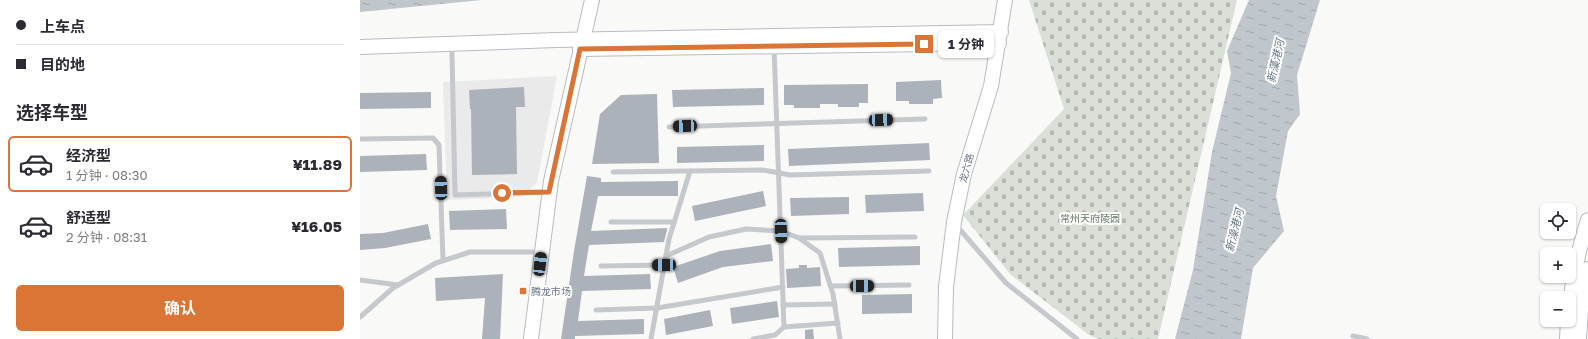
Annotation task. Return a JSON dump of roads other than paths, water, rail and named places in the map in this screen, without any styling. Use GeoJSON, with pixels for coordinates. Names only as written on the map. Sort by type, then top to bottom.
{"type":"FeatureCollection","features":[{"type":"Feature","properties":{"kind":"street"},"geometry":{"type":"LineString","coordinates":[[531,339],[549,192],[592,0]]}},
{"type":"Feature","properties":{"kind":"street","name":"龙六路"},"geometry":{"type":"LineString","coordinates":[[945,339],[946,287],[954,222],[964,174],[991,86],[1005,0]]}},
{"type":"Feature","properties":{"kind":"street"},"geometry":{"type":"LineString","coordinates":[[360,47],[1000,38]]}},
{"type":"Feature","properties":{"kind":"street"},"geometry":{"type":"LineString","coordinates":[[360,56],[452,53],[582,44],[774,46],[1000,38]]}},
{"type":"Feature","properties":{"kind":"street"},"geometry":{"type":"LineString","coordinates":[[1571,291],[1579,246],[1588,220]]}},
{"type":"Feature","properties":{"kind":"street"},"geometry":{"type":"LineString","coordinates":[[1578,339],[1582,294],[1588,268]]}},
{"type":"Feature","properties":{"kind":"street"},"geometry":{"type":"LineString","coordinates":[[1566,339],[1567,327]]}},
{"type":"Feature","properties":{"kind":"lane"},"geometry":{"type":"LineString","coordinates":[[774,46],[784,327]]}},
{"type":"Feature","properties":{"kind":"lane"},"geometry":{"type":"LineString","coordinates":[[452,53],[455,195],[549,192]]}},
{"type":"Feature","properties":{"kind":"lane"},"geometry":{"type":"LineString","coordinates":[[669,127],[925,119]]}},
{"type":"Feature","properties":{"kind":"lane"},"geometry":{"type":"LineString","coordinates":[[360,139],[433,138],[439,144],[443,260]]}},
{"type":"Feature","properties":{"kind":"lane"},"geometry":{"type":"LineString","coordinates":[[613,172],[764,170],[790,175],[929,171]]}},
{"type":"Feature","properties":{"kind":"lane"},"geometry":{"type":"LineString","coordinates":[[651,339],[666,256],[674,222],[690,171]]}},
{"type":"Feature","properties":{"kind":"lane"},"geometry":{"type":"LineString","coordinates":[[611,222],[674,222]]}},
{"type":"Feature","properties":{"kind":"lane"},"geometry":{"type":"LineString","coordinates":[[954,222],[1006,283],[1077,339]]}},
{"type":"Feature","properties":{"kind":"lane"},"geometry":{"type":"LineString","coordinates":[[666,256],[709,237],[746,229],[781,231],[799,238],[820,252],[831,286],[840,339]]}},
{"type":"Feature","properties":{"kind":"lane"},"geometry":{"type":"LineString","coordinates":[[799,238],[915,237]]}},
{"type":"Feature","properties":{"kind":"lane"},"geometry":{"type":"LineString","coordinates":[[360,317],[398,285],[436,262],[470,252],[541,252]]}},
{"type":"Feature","properties":{"kind":"lane"},"geometry":{"type":"LineString","coordinates":[[601,266],[664,265]]}},
{"type":"Feature","properties":{"kind":"lane"},"geometry":{"type":"LineString","coordinates":[[360,280],[398,285]]}},
{"type":"Feature","properties":{"kind":"lane"},"geometry":{"type":"LineString","coordinates":[[831,286],[909,285]]}},
{"type":"Feature","properties":{"kind":"lane"},"geometry":{"type":"LineString","coordinates":[[596,310],[657,308],[783,287]]}},
{"type":"Feature","properties":{"kind":"lane"},"geometry":{"type":"LineString","coordinates":[[783,305],[835,304]]}},
{"type":"Feature","properties":{"kind":"lane"},"geometry":{"type":"LineString","coordinates":[[753,339],[775,335],[784,327],[838,323]]}},
{"type":"Feature","properties":{"kind":"lane"},"geometry":{"type":"LineString","coordinates":[[1353,336],[1367,339]]}},
{"type":"Feature","properties":{"kind":"water"},"geometry":{"type":"Polygon","coordinates":[[[360,0],[482,0],[360,12],[360,0]]]}},
{"type":"Feature","properties":{"kind":"water"},"geometry":{"type":"Polygon","coordinates":[[[1249,0],[1320,0],[1297,75],[1300,114],[1288,131],[1276,196],[1284,231],[1253,268],[1241,339],[1175,339],[1193,270],[1212,152],[1231,73],[1227,51],[1249,0]]]}},
{"type":"Feature","properties":{"kind":"place","name":"腾龙市场"},"geometry":{"type":"Point","coordinates":[523,291]}},
{"type":"Feature","properties":{"kind":"water label","name":"新藻港河"},"geometry":{"type":"Point","coordinates":[1275,61]}},
{"type":"Feature","properties":{"kind":"water label","name":"新澡港河"},"geometry":{"type":"Point","coordinates":[1234,230]}},
{"type":"Feature","properties":{"kind":"park label","name":"常州天府陵园"},"geometry":{"type":"Point","coordinates":[1090,218]}}]}
